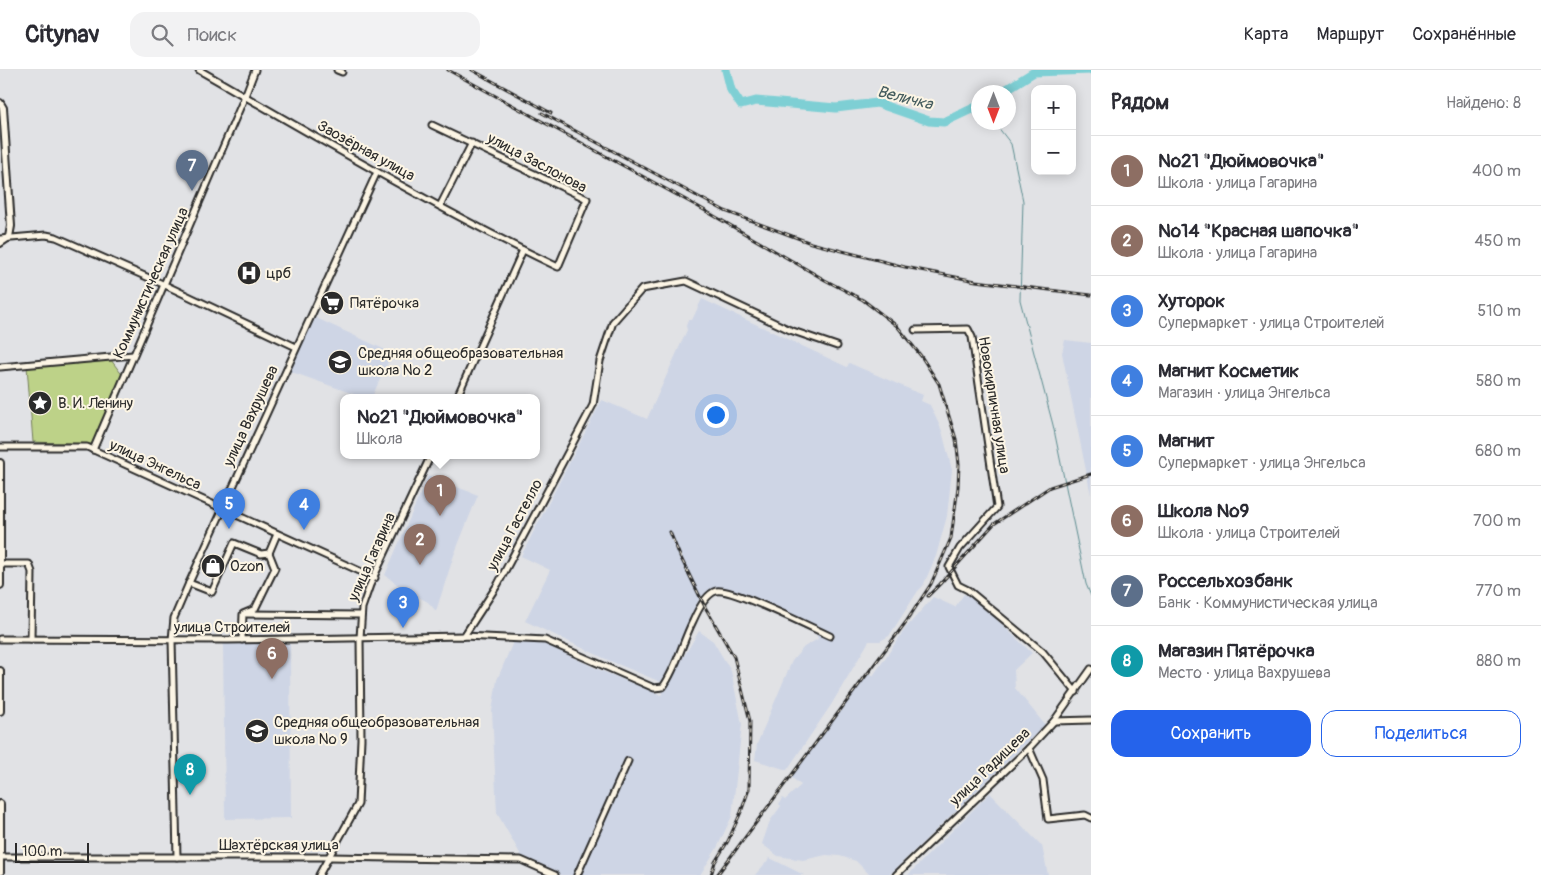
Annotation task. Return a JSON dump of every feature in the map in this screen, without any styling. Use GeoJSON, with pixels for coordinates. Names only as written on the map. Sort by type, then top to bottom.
{"type":"FeatureCollection","features":[{"type":"Feature","properties":{"kind":"main road"},"geometry":{"type":"LineString","coordinates":[[0,103],[3,108],[11,226],[9,237],[0,243]]}},
{"type":"Feature","properties":{"kind":"main road"},"geometry":{"type":"LineString","coordinates":[[0,463],[0,585]]}},
{"type":"Feature","properties":{"kind":"main road"},"geometry":{"type":"LineString","coordinates":[[0,671],[0,711]]}},
{"type":"Feature","properties":{"kind":"main road"},"geometry":{"type":"LineString","coordinates":[[0,804],[0,872]]}},
{"type":"Feature","properties":{"kind":"street","name":"Заозёрная улица"},"geometry":{"type":"LineString","coordinates":[[200,70],[377,172],[523,250]]}},
{"type":"Feature","properties":{"kind":"street","name":"Коммунистическая улица"},"geometry":{"type":"LineString","coordinates":[[93,450],[255,70]]}},
{"type":"Feature","properties":{"kind":"street","name":"улица Заслонова"},"geometry":{"type":"LineString","coordinates":[[432,125],[586,199],[558,267],[523,250]]}},
{"type":"Feature","properties":{"kind":"street"},"geometry":{"type":"LineString","coordinates":[[440,206],[472,143]]}},
{"type":"Feature","properties":{"kind":"street","name":"улица Вахрушева"},"geometry":{"type":"LineString","coordinates":[[177,857],[172,640],[174,618],[377,172]]}},
{"type":"Feature","properties":{"kind":"street"},"geometry":{"type":"LineString","coordinates":[[0,239],[46,236],[56,238],[164,285],[296,347]]}},
{"type":"Feature","properties":{"kind":"street"},"geometry":{"type":"LineString","coordinates":[[458,394],[523,250]]}},
{"type":"Feature","properties":{"kind":"street","name":"улица Гастелло"},"geometry":{"type":"LineString","coordinates":[[464,636],[498,584],[593,405],[600,361],[613,322],[642,289],[686,281],[790,330],[837,346]]}},
{"type":"Feature","properties":{"kind":"street","name":"Новокирпичная улица"},"geometry":{"type":"LineString","coordinates":[[915,330],[968,329],[972,337],[997,507],[960,548],[949,567],[958,585],[968,590],[1043,652],[1076,692]]}},
{"type":"Feature","properties":{"kind":"street"},"geometry":{"type":"LineString","coordinates":[[0,367],[133,355]]}},
{"type":"Feature","properties":{"kind":"street","name":"улица Энгельса"},"geometry":{"type":"LineString","coordinates":[[0,447],[87,447],[375,578]]}},
{"type":"Feature","properties":{"kind":"street","name":"улица Гагарина"},"geometry":{"type":"LineString","coordinates":[[319,875],[358,804],[361,739],[360,638],[361,615],[365,599],[429,459]]}},
{"type":"Feature","properties":{"kind":"street"},"geometry":{"type":"LineString","coordinates":[[242,614],[255,609],[275,568],[269,553],[278,534]]}},
{"type":"Feature","properties":{"kind":"street"},"geometry":{"type":"LineString","coordinates":[[189,583],[212,592],[234,543],[260,554],[269,553]]}},
{"type":"Feature","properties":{"kind":"street"},"geometry":{"type":"LineString","coordinates":[[0,564],[28,564],[32,572],[31,639]]}},
{"type":"Feature","properties":{"kind":"street","name":"улица Строителей"},"geometry":{"type":"LineString","coordinates":[[0,639],[242,640],[464,636],[545,640],[654,688],[663,687],[670,677],[693,621],[708,597],[715,592],[722,591],[756,602],[830,636]]}},
{"type":"Feature","properties":{"kind":"street"},"geometry":{"type":"LineString","coordinates":[[242,614],[361,615]]}},
{"type":"Feature","properties":{"kind":"street"},"geometry":{"type":"LineString","coordinates":[[242,614],[242,640]]}},
{"type":"Feature","properties":{"kind":"street","name":"улица Радищева"},"geometry":{"type":"LineString","coordinates":[[896,875],[1054,721],[1091,669]]}},
{"type":"Feature","properties":{"kind":"street"},"geometry":{"type":"LineString","coordinates":[[1054,721],[1091,720]]}},
{"type":"Feature","properties":{"kind":"street"},"geometry":{"type":"LineString","coordinates":[[1028,748],[1043,780],[1048,819],[1085,815],[1091,818]]}},
{"type":"Feature","properties":{"kind":"street"},"geometry":{"type":"LineString","coordinates":[[577,875],[628,762]]}},
{"type":"Feature","properties":{"kind":"street","name":"Шахтёрская улица"},"geometry":{"type":"LineString","coordinates":[[0,857],[330,857],[521,860],[554,875]]}},
{"type":"Feature","properties":{"kind":"shaded area"},"geometry":{"type":"Polygon","coordinates":[[[702,299],[847,367],[849,363],[923,395],[921,401],[930,405],[942,431],[952,470],[947,516],[936,556],[923,586],[889,636],[880,641],[869,641],[831,705],[787,770],[755,760],[757,744],[792,661],[804,647],[818,639],[813,625],[762,601],[731,591],[717,588],[710,589],[699,599],[663,683],[608,660],[525,621],[550,570],[521,556],[602,400],[647,419],[687,330],[688,320],[692,320],[702,299]]]}},
{"type":"Feature","properties":{"kind":"shaded area","name":"Средняя общеобразовательная школа № 2"},"geometry":{"type":"Polygon","coordinates":[[[314,317],[392,353],[373,394],[354,394],[289,371],[314,317]]]}},
{"type":"Feature","properties":{"kind":"shaded area"},"geometry":{"type":"Polygon","coordinates":[[[1065,340],[1091,343],[1091,495],[1062,353],[1065,340]]]}},
{"type":"Feature","properties":{"kind":"shaded area"},"geometry":{"type":"Polygon","coordinates":[[[428,476],[478,495],[454,555],[436,611],[428,602],[403,589],[385,575],[428,476]]]}},
{"type":"Feature","properties":{"kind":"shaded area"},"geometry":{"type":"Polygon","coordinates":[[[964,594],[977,601],[1032,653],[1014,670],[1015,688],[1045,725],[889,875],[870,875],[856,861],[840,856],[826,855],[803,860],[778,856],[762,844],[770,821],[781,806],[779,804],[782,798],[785,800],[801,785],[791,777],[868,674],[873,676],[905,629],[933,597],[955,607],[964,594]]]}},
{"type":"Feature","properties":{"kind":"shaded area"},"geometry":{"type":"Polygon","coordinates":[[[699,631],[713,641],[731,671],[742,724],[732,816],[717,848],[700,875],[560,875],[522,857],[497,813],[492,711],[497,680],[513,642],[542,643],[602,671],[661,695],[699,631]]]}},
{"type":"Feature","properties":{"kind":"shaded area","name":"Средняя общеобразовательная школа № 9"},"geometry":{"type":"Polygon","coordinates":[[[223,643],[290,644],[291,818],[225,819],[223,643]]]}},
{"type":"Feature","properties":{"kind":"shaded area"},"geometry":{"type":"Polygon","coordinates":[[[990,793],[1042,846],[1048,875],[908,875],[990,793]]]}},
{"type":"Feature","properties":{"kind":"shaded area"},"geometry":{"type":"Polygon","coordinates":[[[770,858],[804,875],[755,875],[770,858]]]}},
{"type":"Feature","properties":{"kind":"green space"},"geometry":{"type":"Polygon","coordinates":[[[111,360],[123,376],[92,444],[33,442],[27,366],[111,360]]]}},
{"type":"Feature","properties":{"kind":"waterway","name":"Величка"},"geometry":{"type":"LineString","coordinates":[[726,70],[731,90],[741,105],[756,101],[836,108],[877,103],[929,121],[944,122],[971,109]]}},
{"type":"Feature","properties":{"kind":"waterway","name":"Величка"},"geometry":{"type":"LineString","coordinates":[[1013,85],[1034,72],[1091,70]]}},
{"type":"Feature","properties":{"kind":"waterway"},"geometry":{"type":"LineString","coordinates":[[1000,130],[1011,144],[1023,201],[1020,300],[1053,425],[1086,584],[1091,596]]}},
{"type":"Feature","properties":{"kind":"railway"},"geometry":{"type":"LineString","coordinates":[[448,70],[697,206],[863,300],[897,326],[921,356],[939,384],[956,439],[959,464],[951,538],[931,584],[906,622],[717,875]]}},
{"type":"Feature","properties":{"kind":"railway"},"geometry":{"type":"LineString","coordinates":[[472,70],[551,113]]}},
{"type":"Feature","properties":{"kind":"railway"},"geometry":{"type":"LineString","coordinates":[[542,113],[725,211],[811,243],[905,267],[976,281],[1091,295]]}},
{"type":"Feature","properties":{"kind":"railway"},"geometry":{"type":"LineString","coordinates":[[928,596],[994,524],[1050,487],[1091,474]]}},
{"type":"Feature","properties":{"kind":"railway"},"geometry":{"type":"LineString","coordinates":[[670,532],[705,607],[734,657],[750,721],[749,789],[741,812],[728,841],[715,862],[711,875]]}},
{"type":"Feature","properties":{"kind":"place","name":"Россельхозбанк"},"geometry":{"type":"Point","coordinates":[192,191]}},
{"type":"Feature","properties":{"kind":"place","name":"црб"},"geometry":{"type":"Point","coordinates":[249,273]}},
{"type":"Feature","properties":{"kind":"place","name":"Пятёрочка"},"geometry":{"type":"Point","coordinates":[332,303]}},
{"type":"Feature","properties":{"kind":"place","name":"Средняя общеобразовательная школа № 2"},"geometry":{"type":"Point","coordinates":[340,362]}},
{"type":"Feature","properties":{"kind":"place","name":"В. И. Ленину"},"geometry":{"type":"Point","coordinates":[40,403]}},
{"type":"Feature","properties":{"kind":"place","name":"№21 \"Дюймовочка\""},"geometry":{"type":"Point","coordinates":[440,516]}},
{"type":"Feature","properties":{"kind":"place","name":"Магнит"},"geometry":{"type":"Point","coordinates":[229,529]}},
{"type":"Feature","properties":{"kind":"place","name":"Магнит Косметик"},"geometry":{"type":"Point","coordinates":[304,530]}},
{"type":"Feature","properties":{"kind":"place","name":"№14 \"Красная шапочка\""},"geometry":{"type":"Point","coordinates":[420,565]}},
{"type":"Feature","properties":{"kind":"place","name":"Ozon"},"geometry":{"type":"Point","coordinates":[213,566]}},
{"type":"Feature","properties":{"kind":"place","name":"Хуторок"},"geometry":{"type":"Point","coordinates":[403,628]}},
{"type":"Feature","properties":{"kind":"place","name":"Школа №9"},"geometry":{"type":"Point","coordinates":[272,679]}},
{"type":"Feature","properties":{"kind":"place","name":"Средняя общеобразовательная школа № 9"},"geometry":{"type":"Point","coordinates":[257,731]}},
{"type":"Feature","properties":{"kind":"place","name":"Магазин Пятёрочка"},"geometry":{"type":"Point","coordinates":[190,795]}}]}
